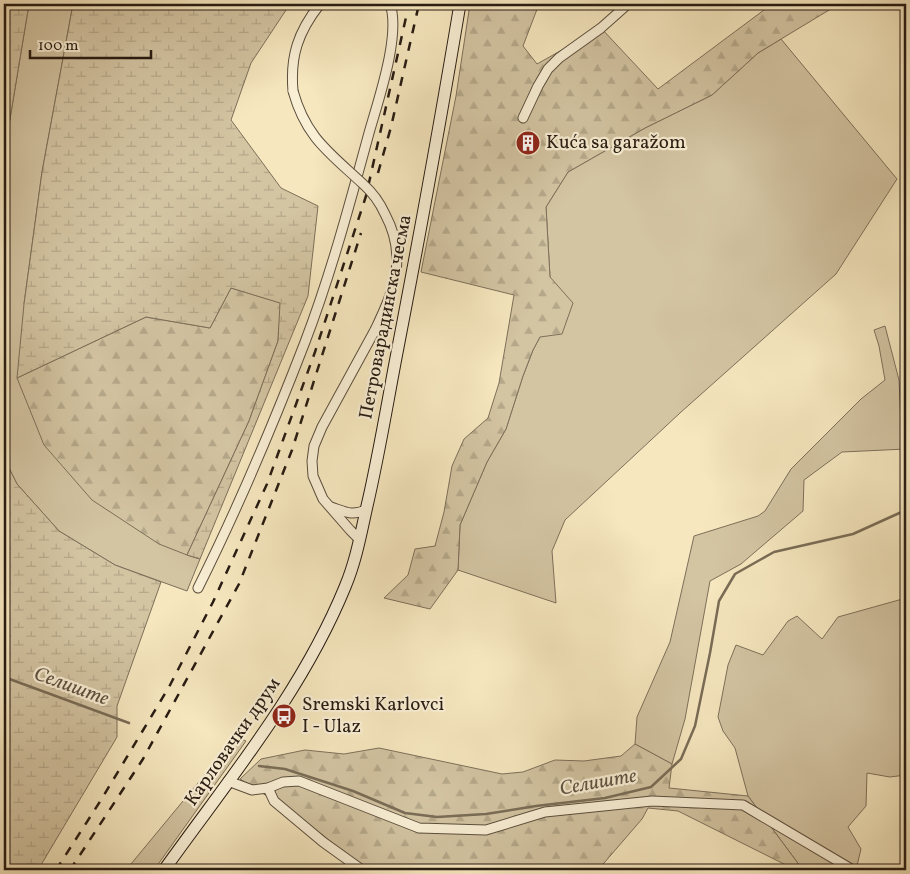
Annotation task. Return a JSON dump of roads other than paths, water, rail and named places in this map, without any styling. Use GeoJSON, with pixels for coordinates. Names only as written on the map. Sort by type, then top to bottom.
{"type":"FeatureCollection","features":[{"type":"Feature","properties":{"kind":"main road","name":"Петроварадинска чесма"},"geometry":{"type":"LineString","coordinates":[[326,631],[350,576],[360,540],[393,379],[460,4]]}},
{"type":"Feature","properties":{"kind":"main road","name":"Карловачки друм"},"geometry":{"type":"LineString","coordinates":[[164,870],[280,709],[326,631]]}},
{"type":"Feature","properties":{"kind":"street"},"geometry":{"type":"LineString","coordinates":[[320,4],[298,38],[292,61],[293,91],[302,118],[312,134],[328,152],[365,185],[380,203],[396,241],[398,260],[395,282],[388,302],[375,330],[322,427],[314,446],[313,476],[323,498],[360,540]]}},
{"type":"Feature","properties":{"kind":"street"},"geometry":{"type":"LineString","coordinates":[[198,588],[228,525],[273,420],[305,342],[324,287],[380,93],[392,42],[393,12],[390,4]]}},
{"type":"Feature","properties":{"kind":"street"},"geometry":{"type":"LineString","coordinates":[[523,118],[538,86],[548,69],[558,58],[601,28],[628,4]]}},
{"type":"Feature","properties":{"kind":"street"},"geometry":{"type":"LineString","coordinates":[[328,505],[350,514],[366,510]]}},
{"type":"Feature","properties":{"kind":"street"},"geometry":{"type":"LineString","coordinates":[[228,781],[252,790],[268,788],[283,782],[299,781],[419,828],[486,830],[545,812],[652,801],[743,805],[853,870]]}},
{"type":"Feature","properties":{"kind":"street"},"geometry":{"type":"LineString","coordinates":[[268,788],[274,801],[323,842],[362,870]]}},
{"type":"Feature","properties":{"kind":"waterway","name":"Селиште"},"geometry":{"type":"LineString","coordinates":[[259,766],[285,769],[353,791],[405,813],[437,817],[486,814],[605,798],[651,787],[681,759],[695,726],[719,601],[735,574],[774,552],[853,534],[906,510]]}},
{"type":"Feature","properties":{"kind":"waterway","name":"Селиште"},"geometry":{"type":"LineString","coordinates":[[4,677],[129,723]]}},
{"type":"Feature","properties":{"kind":"railway"},"geometry":{"type":"LineString","coordinates":[[56,870],[101,800],[169,687],[213,602],[267,484],[315,352],[366,196],[409,4]]}},
{"type":"Feature","properties":{"kind":"railway"},"geometry":{"type":"LineString","coordinates":[[378,173],[391,127],[419,4]]}},
{"type":"Feature","properties":{"kind":"railway"},"geometry":{"type":"LineString","coordinates":[[70,870],[143,759],[239,584],[292,450],[361,233]]}},
{"type":"Feature","properties":{"kind":"place","name":"Kuća sa garažom"},"geometry":{"type":"Point","coordinates":[528,143]}},
{"type":"Feature","properties":{"kind":"place","name":"Sremski Karlovci I - Ulaz"},"geometry":{"type":"Point","coordinates":[284,716]}}]}
